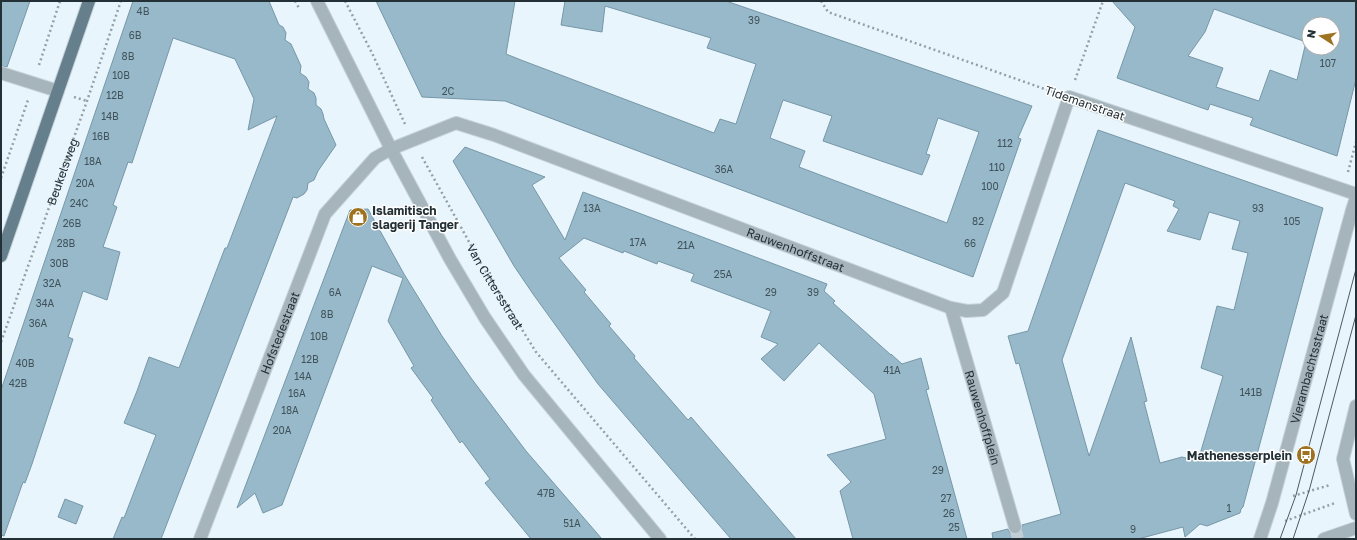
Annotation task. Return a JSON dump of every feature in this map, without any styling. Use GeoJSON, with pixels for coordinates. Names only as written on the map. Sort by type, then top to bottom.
{"type":"FeatureCollection","features":[{"type":"Feature","properties":{"kind":"main road"},"geometry":{"type":"LineString","coordinates":[[1,256],[89,1]]}},
{"type":"Feature","properties":{"kind":"street","name":"Van Cittersstraat"},"geometry":{"type":"LineString","coordinates":[[317,1],[391,149],[450,259],[486,318],[524,375],[660,539]]}},
{"type":"Feature","properties":{"kind":"street"},"geometry":{"type":"LineString","coordinates":[[1,73],[58,91]]}},
{"type":"Feature","properties":{"kind":"street","name":"Rauwenhoffstraat"},"geometry":{"type":"LineString","coordinates":[[391,149],[456,123],[494,135],[951,308],[967,311],[983,310],[1003,293],[1068,97]]}},
{"type":"Feature","properties":{"kind":"street","name":"Tidemanstraat"},"geometry":{"type":"LineString","coordinates":[[1068,97],[1356,194]]}},
{"type":"Feature","properties":{"kind":"street","name":"Hofstedestraat"},"geometry":{"type":"LineString","coordinates":[[200,539],[325,214],[375,158],[391,149]]}},
{"type":"Feature","properties":{"kind":"street","name":"Vierambachtsstraat"},"geometry":{"type":"LineString","coordinates":[[1261,534],[1272,503],[1356,198]]}},
{"type":"Feature","properties":{"kind":"street","name":"Rauwenhoffplein"},"geometry":{"type":"LineString","coordinates":[[951,308],[1015,527]]}},
{"type":"Feature","properties":{"kind":"street"},"geometry":{"type":"LineString","coordinates":[[1356,406],[1343,459],[1356,514]]}},
{"type":"Feature","properties":{"kind":"street"},"geometry":{"type":"LineString","coordinates":[[1324,539],[1356,528]]}},
{"type":"Feature","properties":{"kind":"path","name":"Beukelsweg"},"geometry":{"type":"LineString","coordinates":[[1,342],[121,1]]}},
{"type":"Feature","properties":{"kind":"path","name":"Van Cittersstraat"},"geometry":{"type":"LineString","coordinates":[[345,1],[413,140],[437,181],[483,267],[536,352],[695,539]]}},
{"type":"Feature","properties":{"kind":"path","name":"Tidemanstraat"},"geometry":{"type":"LineString","coordinates":[[821,1],[828,12],[1068,97]]}},
{"type":"Feature","properties":{"kind":"path"},"geometry":{"type":"LineString","coordinates":[[1068,97],[1103,1]]}},
{"type":"Feature","properties":{"kind":"path"},"geometry":{"type":"LineString","coordinates":[[1272,503],[1316,489],[1348,481]]}},
{"type":"Feature","properties":{"kind":"path"},"geometry":{"type":"LineString","coordinates":[[1261,534],[1352,496]]}},
{"type":"Feature","properties":{"kind":"building"},"geometry":{"type":"Polygon","coordinates":[[[1,1],[30,1],[7,67],[1,66],[1,1]]]}},
{"type":"Feature","properties":{"kind":"building"},"geometry":{"type":"Polygon","coordinates":[[[133,1],[269,1],[279,25],[283,27],[286,33],[285,40],[291,44],[301,66],[300,73],[306,77],[309,82],[308,89],[314,93],[316,105],[321,109],[336,145],[318,171],[314,180],[308,183],[307,190],[304,194],[297,198],[293,197],[161,539],[113,539],[122,517],[124,518],[156,435],[124,423],[149,357],[179,368],[225,248],[227,248],[277,116],[248,130],[254,99],[235,59],[173,38],[132,163],[128,162],[113,205],[117,207],[103,247],[120,252],[107,300],[83,291],[68,337],[73,339],[32,464],[25,483],[23,482],[4,536],[1,535],[1,390],[133,1]]]}},
{"type":"Feature","properties":{"kind":"building"},"geometry":{"type":"Polygon","coordinates":[[[376,1],[515,1],[506,54],[714,133],[720,119],[736,124],[756,64],[707,48],[711,38],[605,6],[602,32],[561,25],[565,1],[726,1],[1032,106],[1018,138],[1021,139],[973,277],[505,101],[422,97],[376,1]],[[783,100],[770,138],[805,151],[799,167],[947,223],[979,132],[938,118],[926,154],[930,155],[922,175],[823,141],[832,116],[783,100]]]}},
{"type":"Feature","properties":{"kind":"building"},"geometry":{"type":"Polygon","coordinates":[[[1112,1],[1356,1],[1356,79],[1337,156],[1250,125],[1253,118],[1210,104],[1208,110],[1117,78],[1135,27],[1112,1]],[[1214,9],[1205,32],[1188,56],[1223,68],[1216,87],[1259,101],[1270,70],[1297,80],[1303,56],[1341,56],[1341,16],[1301,16],[1301,40],[1214,9]]]}},
{"type":"Feature","properties":{"kind":"building"},"geometry":{"type":"Polygon","coordinates":[[[1098,130],[1323,208],[1243,507],[1240,513],[1207,526],[1200,524],[1185,537],[1183,527],[1138,539],[993,539],[992,533],[1008,529],[1010,533],[1017,534],[1021,532],[1022,525],[1061,514],[1019,363],[1016,364],[1008,336],[1028,331],[1098,130]],[[1125,183],[1062,360],[1089,456],[1131,337],[1147,401],[1144,402],[1160,463],[1182,457],[1198,461],[1223,376],[1201,368],[1217,306],[1234,310],[1248,253],[1232,249],[1240,221],[1209,212],[1200,240],[1167,231],[1179,209],[1173,206],[1175,201],[1125,183]]]}},
{"type":"Feature","properties":{"kind":"building"},"geometry":{"type":"Polygon","coordinates":[[[465,147],[545,177],[532,185],[565,240],[583,192],[827,284],[824,291],[835,301],[833,303],[902,364],[921,358],[929,389],[926,390],[967,539],[853,539],[840,491],[851,482],[827,455],[886,439],[874,394],[819,343],[784,381],[761,359],[778,344],[761,337],[771,311],[691,281],[694,274],[658,261],[657,264],[624,251],[623,253],[584,238],[559,258],[586,290],[584,292],[611,324],[609,326],[635,356],[634,358],[688,420],[691,417],[796,539],[731,539],[598,384],[514,266],[453,161],[465,147]]]}},
{"type":"Feature","properties":{"kind":"building"},"geometry":{"type":"Polygon","coordinates":[[[368,209],[404,274],[442,336],[471,378],[526,451],[602,539],[531,539],[485,483],[490,479],[462,441],[460,443],[431,400],[433,398],[411,368],[414,366],[388,321],[403,278],[372,266],[282,505],[263,513],[255,493],[237,508],[350,210],[368,209]]]}},
{"type":"Feature","properties":{"kind":"building"},"geometry":{"type":"Polygon","coordinates":[[[65,499],[83,506],[76,524],[58,517],[65,499]]]}},
{"type":"Feature","properties":{"kind":"tunnel"},"geometry":{"type":"LineString","coordinates":[[1015,527],[1018,539]]}},
{"type":"Feature","properties":{"kind":"tram line"},"geometry":{"type":"LineString","coordinates":[[1280,539],[1296,495],[1356,269]]}},
{"type":"Feature","properties":{"kind":"tram line"},"geometry":{"type":"LineString","coordinates":[[1293,539],[1309,491],[1356,315]]}},
{"type":"Feature","properties":{"kind":"place","name":"Islamitisch slagerij Tanger"},"geometry":{"type":"Point","coordinates":[358,217]}},
{"type":"Feature","properties":{"kind":"place","name":"Mathenesserplein"},"geometry":{"type":"Point","coordinates":[1306,455]}}]}
